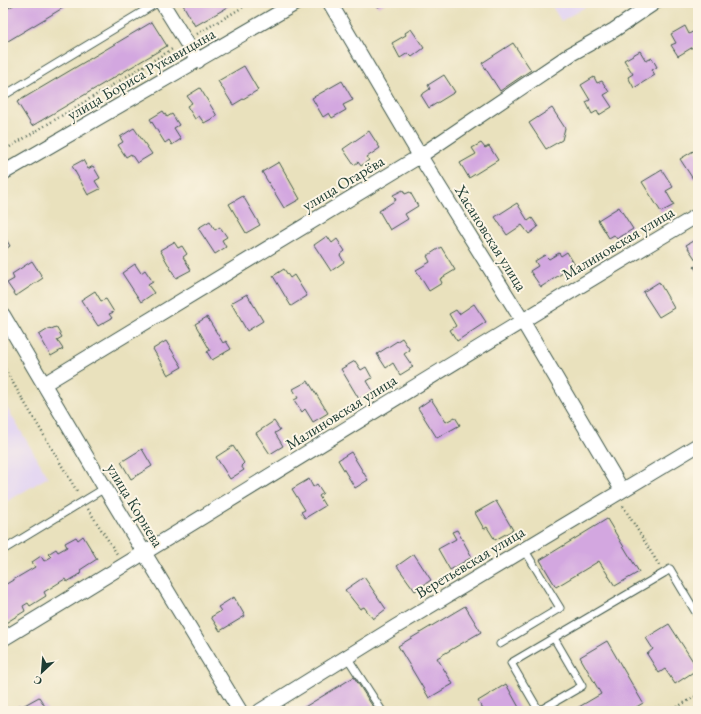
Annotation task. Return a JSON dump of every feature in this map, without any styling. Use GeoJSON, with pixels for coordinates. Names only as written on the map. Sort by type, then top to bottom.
{"type":"FeatureCollection","features":[{"type":"Feature","properties":{"kind":"street"},"geometry":{"type":"LineString","coordinates":[[162,3],[198,61]]}},
{"type":"Feature","properties":{"kind":"street","name":"улица Бориса Рукавицына"},"geometry":{"type":"LineString","coordinates":[[3,173],[296,3]]}},
{"type":"Feature","properties":{"kind":"street","name":"Хасановская улица"},"geometry":{"type":"LineString","coordinates":[[330,3],[420,156],[522,320],[619,492]]}},
{"type":"Feature","properties":{"kind":"street","name":"улица Огарёва"},"geometry":{"type":"LineString","coordinates":[[44,384],[420,156],[571,54],[614,30],[654,3]]}},
{"type":"Feature","properties":{"kind":"street","name":"Малиновская улица"},"geometry":{"type":"LineString","coordinates":[[3,639],[522,320],[698,215]]}},
{"type":"Feature","properties":{"kind":"street","name":"улица Корнева"},"geometry":{"type":"LineString","coordinates":[[3,315],[105,488],[240,711]]}},
{"type":"Feature","properties":{"kind":"street","name":"Веретьевская улица"},"geometry":{"type":"LineString","coordinates":[[260,711],[347,656],[698,445]]}},
{"type":"Feature","properties":{"kind":"lane"},"geometry":{"type":"LineString","coordinates":[[3,96],[157,3]]}},
{"type":"Feature","properties":{"kind":"lane"},"geometry":{"type":"LineString","coordinates":[[3,550],[105,488]]}},
{"type":"Feature","properties":{"kind":"lane"},"geometry":{"type":"LineString","coordinates":[[500,644],[560,608],[524,549]]}},
{"type":"Feature","properties":{"kind":"lane"},"geometry":{"type":"LineString","coordinates":[[554,638],[582,686],[540,711],[511,663],[670,569],[698,616]]}},
{"type":"Feature","properties":{"kind":"lane"},"geometry":{"type":"LineString","coordinates":[[347,656],[382,711]]}},
{"type":"Feature","properties":{"kind":"path"},"geometry":{"type":"LineString","coordinates":[[3,151],[250,3]]}},
{"type":"Feature","properties":{"kind":"path"},"geometry":{"type":"LineString","coordinates":[[3,366],[83,501],[124,565]]}},
{"type":"Feature","properties":{"kind":"path"},"geometry":{"type":"LineString","coordinates":[[619,492],[664,573]]}},
{"type":"Feature","properties":{"kind":"path"},"geometry":{"type":"LineString","coordinates":[[670,711],[698,695]]}},
{"type":"Feature","properties":{"kind":"shaded area"},"geometry":{"type":"Polygon","coordinates":[[[550,3],[592,3],[561,21],[550,3]]]}},
{"type":"Feature","properties":{"kind":"shaded area"},"geometry":{"type":"Polygon","coordinates":[[[3,401],[48,477],[3,504],[3,401]]]}},
{"type":"Feature","properties":{"kind":"building"},"geometry":{"type":"Polygon","coordinates":[[[17,3],[71,3],[3,44],[3,11],[17,3]]]}},
{"type":"Feature","properties":{"kind":"building"},"geometry":{"type":"Polygon","coordinates":[[[182,3],[235,3],[195,26],[182,3]]]}},
{"type":"Feature","properties":{"kind":"building"},"geometry":{"type":"Polygon","coordinates":[[[376,3],[385,3],[378,7],[376,3]]]}},
{"type":"Feature","properties":{"kind":"building"},"geometry":{"type":"Polygon","coordinates":[[[152,22],[167,46],[32,126],[17,102],[152,22]]]}},
{"type":"Feature","properties":{"kind":"building"},"geometry":{"type":"Polygon","coordinates":[[[685,26],[689,34],[694,31],[698,38],[698,44],[678,56],[671,45],[676,43],[671,34],[685,26]]]}},
{"type":"Feature","properties":{"kind":"building"},"geometry":{"type":"Polygon","coordinates":[[[411,29],[424,48],[412,57],[408,53],[400,58],[392,43],[406,35],[405,33],[411,29]]]}},
{"type":"Feature","properties":{"kind":"building"},"geometry":{"type":"Polygon","coordinates":[[[513,43],[531,70],[500,91],[482,63],[513,43]]]}},
{"type":"Feature","properties":{"kind":"building"},"geometry":{"type":"Polygon","coordinates":[[[640,51],[646,61],[652,58],[657,67],[652,70],[655,75],[634,88],[628,77],[633,74],[624,60],[640,51]]]}},
{"type":"Feature","properties":{"kind":"building"},"geometry":{"type":"Polygon","coordinates":[[[244,66],[258,90],[233,105],[218,81],[244,66]]]}},
{"type":"Feature","properties":{"kind":"building"},"geometry":{"type":"Polygon","coordinates":[[[444,75],[455,92],[429,108],[421,95],[430,89],[428,85],[444,75]]]}},
{"type":"Feature","properties":{"kind":"building"},"geometry":{"type":"Polygon","coordinates":[[[594,77],[597,83],[602,81],[609,92],[604,95],[612,107],[599,115],[597,111],[592,114],[586,102],[590,100],[581,85],[594,77]]]}},
{"type":"Feature","properties":{"kind":"building"},"geometry":{"type":"Polygon","coordinates":[[[342,81],[353,100],[343,105],[346,110],[332,118],[329,113],[323,117],[312,98],[342,81]]]}},
{"type":"Feature","properties":{"kind":"building"},"geometry":{"type":"Polygon","coordinates":[[[200,88],[217,116],[204,123],[199,116],[195,119],[187,106],[192,103],[187,96],[200,88]]]}},
{"type":"Feature","properties":{"kind":"building"},"geometry":{"type":"Polygon","coordinates":[[[552,108],[565,128],[562,140],[546,149],[529,123],[552,108]]]}},
{"type":"Feature","properties":{"kind":"building"},"geometry":{"type":"Polygon","coordinates":[[[163,111],[167,117],[172,114],[179,125],[174,128],[181,139],[172,145],[169,140],[165,143],[150,119],[163,111]]]}},
{"type":"Feature","properties":{"kind":"building"},"geometry":{"type":"Polygon","coordinates":[[[134,128],[152,154],[137,163],[131,154],[126,157],[118,145],[123,142],[120,137],[134,128]]]}},
{"type":"Feature","properties":{"kind":"building"},"geometry":{"type":"Polygon","coordinates":[[[369,131],[380,148],[367,157],[369,160],[361,166],[358,162],[354,165],[343,149],[369,131]]]}},
{"type":"Feature","properties":{"kind":"building"},"geometry":{"type":"Polygon","coordinates":[[[481,143],[485,148],[489,146],[498,160],[469,178],[460,163],[476,154],[472,148],[481,143]]]}},
{"type":"Feature","properties":{"kind":"building"},"geometry":{"type":"Polygon","coordinates":[[[695,150],[698,155],[698,181],[696,178],[693,179],[680,159],[695,150]]]}},
{"type":"Feature","properties":{"kind":"building"},"geometry":{"type":"Polygon","coordinates":[[[83,160],[88,169],[93,166],[100,178],[95,181],[100,189],[88,195],[72,166],[83,160]]]}},
{"type":"Feature","properties":{"kind":"building"},"geometry":{"type":"Polygon","coordinates":[[[279,162],[300,199],[284,208],[262,172],[279,162]]]}},
{"type":"Feature","properties":{"kind":"building"},"geometry":{"type":"Polygon","coordinates":[[[662,170],[673,187],[666,191],[674,205],[661,212],[642,182],[662,170]]]}},
{"type":"Feature","properties":{"kind":"building"},"geometry":{"type":"Polygon","coordinates":[[[403,190],[405,194],[410,192],[418,206],[405,214],[408,219],[390,230],[379,211],[396,200],[393,195],[403,190]]]}},
{"type":"Feature","properties":{"kind":"building"},"geometry":{"type":"Polygon","coordinates":[[[243,196],[260,225],[246,233],[229,204],[243,196]]]}},
{"type":"Feature","properties":{"kind":"building"},"geometry":{"type":"Polygon","coordinates":[[[517,203],[528,221],[532,218],[538,227],[529,234],[522,225],[507,235],[495,217],[517,203]]]}},
{"type":"Feature","properties":{"kind":"building"},"geometry":{"type":"Polygon","coordinates":[[[619,207],[633,229],[617,239],[614,235],[609,238],[598,220],[619,207]]]}},
{"type":"Feature","properties":{"kind":"building"},"geometry":{"type":"Polygon","coordinates":[[[210,221],[215,230],[220,227],[227,237],[222,240],[226,247],[215,254],[198,228],[210,221]]]}},
{"type":"Feature","properties":{"kind":"building"},"geometry":{"type":"Polygon","coordinates":[[[3,234],[10,246],[3,251],[3,234]]]}},
{"type":"Feature","properties":{"kind":"building"},"geometry":{"type":"Polygon","coordinates":[[[327,236],[332,243],[337,239],[345,251],[340,255],[344,262],[331,271],[314,245],[327,236]]]}},
{"type":"Feature","properties":{"kind":"building"},"geometry":{"type":"Polygon","coordinates":[[[698,238],[698,263],[686,245],[698,238]]]}},
{"type":"Feature","properties":{"kind":"building"},"geometry":{"type":"Polygon","coordinates":[[[174,242],[178,248],[182,246],[187,254],[183,257],[191,270],[176,278],[160,250],[174,242]]]}},
{"type":"Feature","properties":{"kind":"building"},"geometry":{"type":"Polygon","coordinates":[[[441,247],[455,270],[440,279],[442,283],[429,291],[416,270],[430,262],[427,256],[441,247]]]}},
{"type":"Feature","properties":{"kind":"building"},"geometry":{"type":"Polygon","coordinates":[[[567,252],[575,265],[541,287],[530,271],[538,266],[535,261],[545,255],[549,259],[559,253],[561,256],[567,252]]]}},
{"type":"Feature","properties":{"kind":"building"},"geometry":{"type":"Polygon","coordinates":[[[32,261],[43,278],[16,296],[7,283],[14,279],[12,274],[32,261]]]}},
{"type":"Feature","properties":{"kind":"building"},"geometry":{"type":"Polygon","coordinates":[[[135,264],[141,273],[145,270],[153,282],[148,285],[154,293],[141,302],[122,273],[135,264]]]}},
{"type":"Feature","properties":{"kind":"building"},"geometry":{"type":"Polygon","coordinates":[[[698,264],[698,273],[694,267],[698,264]]]}},
{"type":"Feature","properties":{"kind":"building"},"geometry":{"type":"Polygon","coordinates":[[[284,269],[290,278],[294,275],[307,296],[291,306],[273,276],[284,269]]]}},
{"type":"Feature","properties":{"kind":"building"},"geometry":{"type":"Polygon","coordinates":[[[659,282],[674,308],[659,317],[643,292],[659,282]]]}},
{"type":"Feature","properties":{"kind":"building"},"geometry":{"type":"Polygon","coordinates":[[[95,291],[101,301],[106,299],[114,312],[109,314],[112,318],[98,326],[81,300],[95,291]]]}},
{"type":"Feature","properties":{"kind":"building"},"geometry":{"type":"Polygon","coordinates":[[[247,294],[263,321],[247,331],[231,303],[247,294]]]}},
{"type":"Feature","properties":{"kind":"building"},"geometry":{"type":"Polygon","coordinates":[[[474,304],[486,322],[457,341],[450,330],[456,326],[449,314],[456,310],[459,314],[474,304]]]}},
{"type":"Feature","properties":{"kind":"building"},"geometry":{"type":"Polygon","coordinates":[[[207,317],[223,343],[226,341],[231,349],[212,360],[207,352],[210,350],[195,324],[207,317]]]}},
{"type":"Feature","properties":{"kind":"building"},"geometry":{"type":"Polygon","coordinates":[[[56,327],[62,337],[57,340],[63,349],[51,356],[39,335],[50,328],[56,327]]]}},
{"type":"Feature","properties":{"kind":"building"},"geometry":{"type":"Polygon","coordinates":[[[402,338],[410,350],[404,354],[413,367],[400,375],[393,363],[386,368],[377,354],[402,338]]]}},
{"type":"Feature","properties":{"kind":"building"},"geometry":{"type":"Polygon","coordinates":[[[166,341],[182,367],[168,375],[153,349],[166,341]]]}},
{"type":"Feature","properties":{"kind":"building"},"geometry":{"type":"Polygon","coordinates":[[[355,361],[361,370],[366,367],[372,378],[367,381],[373,391],[359,399],[341,369],[355,361]]]}},
{"type":"Feature","properties":{"kind":"building"},"geometry":{"type":"Polygon","coordinates":[[[308,381],[328,413],[313,422],[305,409],[302,412],[294,400],[298,398],[293,389],[308,381]]]}},
{"type":"Feature","properties":{"kind":"building"},"geometry":{"type":"Polygon","coordinates":[[[431,399],[446,422],[455,417],[460,425],[437,438],[418,408],[431,399]]]}},
{"type":"Feature","properties":{"kind":"building"},"geometry":{"type":"Polygon","coordinates":[[[274,421],[280,430],[275,433],[283,446],[270,454],[256,433],[274,421]]]}},
{"type":"Feature","properties":{"kind":"building"},"geometry":{"type":"Polygon","coordinates":[[[233,446],[244,463],[241,466],[244,470],[230,479],[216,457],[233,446]]]}},
{"type":"Feature","properties":{"kind":"building"},"geometry":{"type":"Polygon","coordinates":[[[142,449],[152,466],[131,479],[121,462],[142,449]]]}},
{"type":"Feature","properties":{"kind":"building"},"geometry":{"type":"Polygon","coordinates":[[[351,452],[368,480],[355,488],[338,460],[351,452]]]}},
{"type":"Feature","properties":{"kind":"building"},"geometry":{"type":"Polygon","coordinates":[[[309,479],[313,487],[317,484],[323,493],[319,496],[325,506],[305,518],[301,512],[305,510],[292,489],[309,479]]]}},
{"type":"Feature","properties":{"kind":"building"},"geometry":{"type":"Polygon","coordinates":[[[496,501],[513,530],[495,540],[487,527],[484,529],[475,513],[496,501]]]}},
{"type":"Feature","properties":{"kind":"building"},"geometry":{"type":"Polygon","coordinates":[[[607,519],[639,572],[615,586],[599,561],[556,587],[540,560],[607,519]]]}},
{"type":"Feature","properties":{"kind":"building"},"geometry":{"type":"Polygon","coordinates":[[[457,530],[472,557],[450,570],[438,549],[456,539],[452,532],[457,530]]]}},
{"type":"Feature","properties":{"kind":"building"},"geometry":{"type":"Polygon","coordinates":[[[83,536],[97,559],[80,570],[82,573],[67,582],[65,579],[44,592],[46,596],[30,606],[28,603],[23,606],[25,611],[4,624],[3,586],[35,567],[32,562],[41,556],[44,561],[51,557],[48,554],[56,549],[58,552],[67,547],[65,543],[76,537],[78,540],[83,536]]]}},
{"type":"Feature","properties":{"kind":"building"},"geometry":{"type":"Polygon","coordinates":[[[414,554],[431,580],[415,591],[397,566],[414,554]]]}},
{"type":"Feature","properties":{"kind":"building"},"geometry":{"type":"Polygon","coordinates":[[[364,577],[386,609],[373,619],[364,607],[360,609],[345,590],[364,577]]]}},
{"type":"Feature","properties":{"kind":"building"},"geometry":{"type":"Polygon","coordinates":[[[234,597],[245,616],[220,631],[211,617],[221,611],[218,607],[234,597]]]}},
{"type":"Feature","properties":{"kind":"building"},"geometry":{"type":"Polygon","coordinates":[[[465,606],[481,632],[437,658],[453,684],[429,698],[398,646],[465,606]]]}},
{"type":"Feature","properties":{"kind":"building"},"geometry":{"type":"Polygon","coordinates":[[[669,624],[698,669],[675,684],[665,669],[659,673],[647,654],[653,649],[646,638],[669,624]]]}},
{"type":"Feature","properties":{"kind":"building"},"geometry":{"type":"Polygon","coordinates":[[[607,641],[643,703],[630,711],[572,711],[601,694],[580,657],[607,641]]]}},
{"type":"Feature","properties":{"kind":"building"},"geometry":{"type":"Polygon","coordinates":[[[354,677],[375,710],[298,711],[354,677]]]}},
{"type":"Feature","properties":{"kind":"building"},"geometry":{"type":"Polygon","coordinates":[[[506,684],[521,711],[484,711],[478,701],[506,684]]]}},
{"type":"Feature","properties":{"kind":"building"},"geometry":{"type":"Polygon","coordinates":[[[39,697],[48,711],[9,711],[20,705],[21,707],[39,697]]]}}]}
